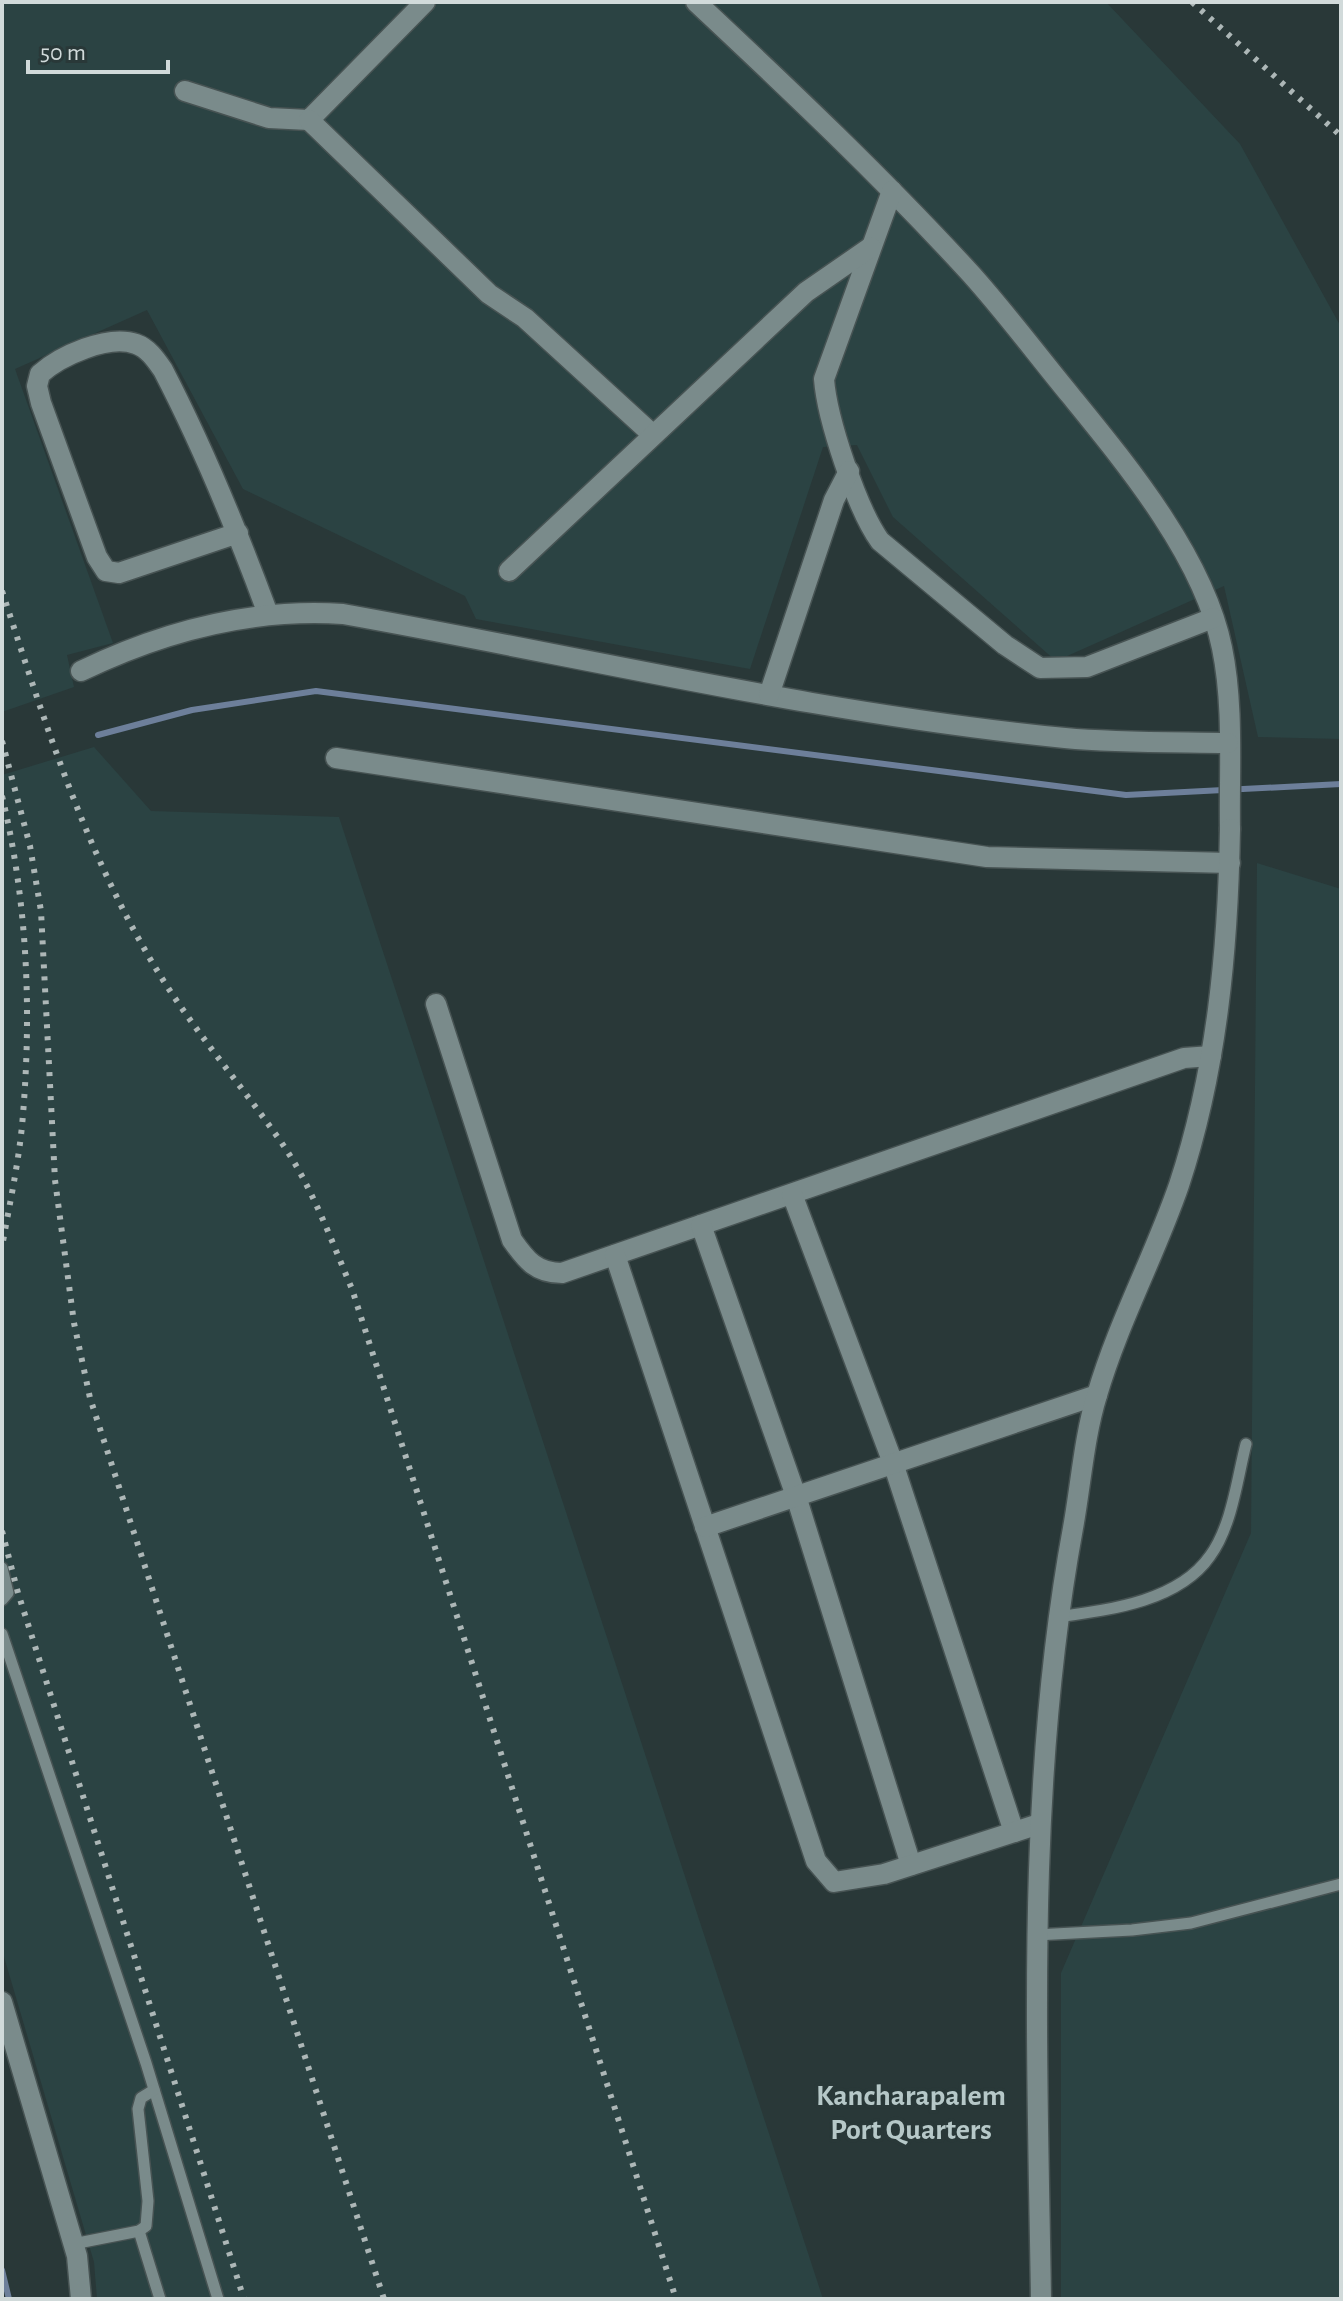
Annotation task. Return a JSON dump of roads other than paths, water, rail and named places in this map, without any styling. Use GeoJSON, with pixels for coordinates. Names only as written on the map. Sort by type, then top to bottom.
{"type":"FeatureCollection","features":[{"type":"Feature","properties":{"kind":"street"},"geometry":{"type":"LineString","coordinates":[[309,120],[425,2]]}},
{"type":"Feature","properties":{"kind":"street"},"geometry":{"type":"LineString","coordinates":[[696,2],[892,191],[973,276],[1101,433],[1177,544],[1213,618],[1224,661],[1230,863],[1226,964],[1211,1056],[1199,1119],[1178,1187],[1097,1395],[1057,1617],[1039,1824],[1035,1935],[1041,2299]]}},
{"type":"Feature","properties":{"kind":"street"},"geometry":{"type":"LineString","coordinates":[[185,91],[269,118],[309,120],[489,294],[525,318],[653,435]]}},
{"type":"Feature","properties":{"kind":"street"},"geometry":{"type":"LineString","coordinates":[[892,191],[824,379],[825,395],[849,471],[872,530],[880,541],[1005,645],[1040,668],[1087,667],[1213,618]]}},
{"type":"Feature","properties":{"kind":"street"},"geometry":{"type":"LineString","coordinates":[[509,571],[806,292],[871,247]]}},
{"type":"Feature","properties":{"kind":"street"},"geometry":{"type":"LineString","coordinates":[[238,533],[119,573],[106,571],[97,557],[41,403],[37,386],[40,374],[62,359],[107,343],[125,341],[139,344],[163,370],[215,475],[238,533],[268,614]]}},
{"type":"Feature","properties":{"kind":"street"},"geometry":{"type":"LineString","coordinates":[[769,695],[834,500],[849,471]]}},
{"type":"Feature","properties":{"kind":"street"},"geometry":{"type":"LineString","coordinates":[[81,671],[121,652],[226,619],[268,614],[343,614],[769,695],[1063,737],[1229,752]]}},
{"type":"Feature","properties":{"kind":"street"},"geometry":{"type":"LineString","coordinates":[[336,758],[987,857],[1230,863]]}},
{"type":"Feature","properties":{"kind":"street"},"geometry":{"type":"LineString","coordinates":[[436,1004],[512,1240],[525,1259],[543,1273],[562,1273],[1184,1058],[1211,1056]]}},
{"type":"Feature","properties":{"kind":"street"},"geometry":{"type":"LineString","coordinates":[[792,1194],[893,1463],[1014,1832]]}},
{"type":"Feature","properties":{"kind":"street"},"geometry":{"type":"LineString","coordinates":[[701,1225],[796,1496],[911,1865]]}},
{"type":"Feature","properties":{"kind":"street"},"geometry":{"type":"LineString","coordinates":[[615,1255],[816,1861],[834,1882],[911,1865],[1039,1824]]}},
{"type":"Feature","properties":{"kind":"street"},"geometry":{"type":"LineString","coordinates":[[705,1527],[1097,1395]]}},
{"type":"Feature","properties":{"kind":"street"},"geometry":{"type":"LineString","coordinates":[[2,2002],[73,2244],[81,2299]]}},
{"type":"Feature","properties":{"kind":"lane"},"geometry":{"type":"LineString","coordinates":[[1057,1617],[1113,1609],[1144,1600],[1192,1573],[1210,1557],[1223,1529],[1246,1444]]}},
{"type":"Feature","properties":{"kind":"lane"},"geometry":{"type":"LineString","coordinates":[[2,1568],[8,1593],[2,1600]]}},
{"type":"Feature","properties":{"kind":"lane"},"geometry":{"type":"LineString","coordinates":[[2,1634],[154,2090],[218,2299]]}},
{"type":"Feature","properties":{"kind":"lane"},"geometry":{"type":"LineString","coordinates":[[1035,1935],[1132,1930],[1191,1923],[1341,1884]]}},
{"type":"Feature","properties":{"kind":"lane"},"geometry":{"type":"LineString","coordinates":[[73,2244],[139,2231],[146,2226],[149,2217],[138,2109],[141,2098],[154,2090]]}},
{"type":"Feature","properties":{"kind":"lane"},"geometry":{"type":"LineString","coordinates":[[139,2231],[160,2299]]}},
{"type":"Feature","properties":{"kind":"waterway"},"geometry":{"type":"LineString","coordinates":[[98,735],[192,710],[316,691],[1126,795],[1341,784]]}},
{"type":"Feature","properties":{"kind":"waterway"},"geometry":{"type":"LineString","coordinates":[[2,2270],[9,2299]]}},
{"type":"Feature","properties":{"kind":"railway"},"geometry":{"type":"LineString","coordinates":[[1192,2],[1341,136]]}},
{"type":"Feature","properties":{"kind":"railway"},"geometry":{"type":"LineString","coordinates":[[2,591],[64,774],[122,907],[160,976],[292,1159],[352,1289],[676,2299]]}},
{"type":"Feature","properties":{"kind":"railway"},"geometry":{"type":"LineString","coordinates":[[2,741],[30,846],[41,911],[55,1180],[74,1323],[90,1398],[384,2299]]}},
{"type":"Feature","properties":{"kind":"railway"},"geometry":{"type":"LineString","coordinates":[[2,796],[18,878],[27,1001],[22,1126],[2,1247]]}},
{"type":"Feature","properties":{"kind":"railway"},"geometry":{"type":"LineString","coordinates":[[2,1531],[18,1593],[244,2299]]}},
{"type":"Feature","properties":{"kind":"district","name":"Kancharapalem Port Quarters"},"geometry":{"type":"Point","coordinates":[911,2113]}}]}
